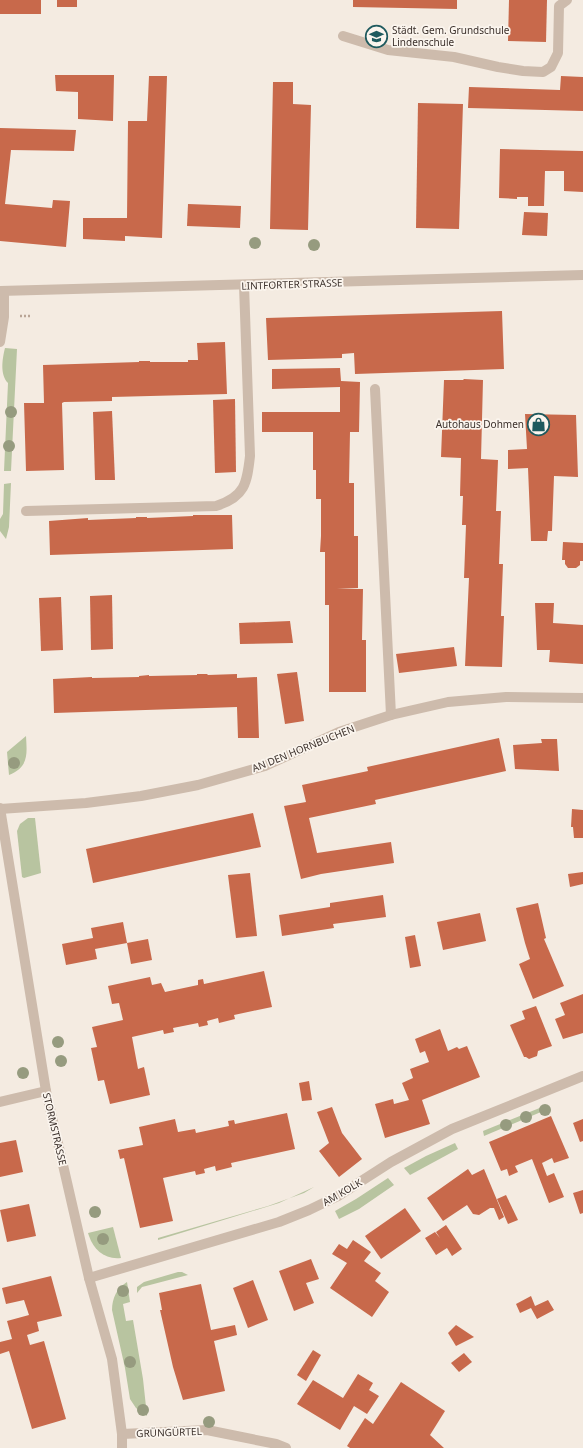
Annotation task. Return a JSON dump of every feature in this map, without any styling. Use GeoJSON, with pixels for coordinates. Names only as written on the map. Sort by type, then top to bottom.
{"type":"FeatureCollection","features":[{"type":"Feature","properties":{"kind":"street"},"geometry":{"type":"LineString","coordinates":[[343,36],[388,50],[454,57],[498,67],[543,72],[551,67],[558,53],[559,6],[568,0]]}},
{"type":"Feature","properties":{"kind":"street","name":"LINTFORTER STRASSE"},"geometry":{"type":"LineString","coordinates":[[2,291],[583,275]]}},
{"type":"Feature","properties":{"kind":"street"},"geometry":{"type":"LineString","coordinates":[[26,511],[216,506],[229,502],[237,496],[243,488],[248,475],[250,456],[244,285]]}},
{"type":"Feature","properties":{"kind":"street"},"geometry":{"type":"LineString","coordinates":[[0,342],[4,317],[2,291]]}},
{"type":"Feature","properties":{"kind":"street"},"geometry":{"type":"LineString","coordinates":[[375,389],[391,715]]}},
{"type":"Feature","properties":{"kind":"street","name":"AN DEN HORNBUCHEN"},"geometry":{"type":"LineString","coordinates":[[0,808],[86,803],[141,796],[198,785],[265,766],[339,732],[391,715],[448,702],[477,698],[506,697],[583,698]]}},
{"type":"Feature","properties":{"kind":"street","name":"STORMSTRASSE"},"geometry":{"type":"LineString","coordinates":[[0,808],[4,861],[46,1091],[89,1278],[112,1359],[122,1434],[122,1448]]}},
{"type":"Feature","properties":{"kind":"street","name":"AM KOLK"},"geometry":{"type":"LineString","coordinates":[[89,1278],[279,1222],[309,1210],[338,1196],[391,1162],[452,1129],[583,1076]]}},
{"type":"Feature","properties":{"kind":"street"},"geometry":{"type":"LineString","coordinates":[[0,1102],[46,1091]]}},
{"type":"Feature","properties":{"kind":"street","name":"GRÜNGÜRTEL"},"geometry":{"type":"LineString","coordinates":[[122,1434],[207,1430],[276,1444],[286,1448]]}},
{"type":"Feature","properties":{"kind":"green space"},"geometry":{"type":"Polygon","coordinates":[[[5,348],[17,349],[11,471],[4,471],[8,383],[5,380],[3,372],[5,348]]]}},
{"type":"Feature","properties":{"kind":"green space"},"geometry":{"type":"Polygon","coordinates":[[[11,483],[9,527],[6,539],[0,531],[0,519],[3,514],[4,484],[11,483]]]}},
{"type":"Feature","properties":{"kind":"green space"},"geometry":{"type":"Polygon","coordinates":[[[26,736],[27,749],[23,764],[16,772],[9,775],[7,752],[26,736]]]}},
{"type":"Feature","properties":{"kind":"green space"},"geometry":{"type":"Polygon","coordinates":[[[28,818],[35,818],[41,873],[24,878],[22,877],[17,831],[20,824],[28,818]]]}},
{"type":"Feature","properties":{"kind":"green space"},"geometry":{"type":"Polygon","coordinates":[[[547,1105],[548,1109],[484,1136],[483,1131],[547,1105]]]}},
{"type":"Feature","properties":{"kind":"green space"},"geometry":{"type":"Polygon","coordinates":[[[455,1143],[458,1149],[410,1175],[404,1168],[426,1156],[455,1143]]]}},
{"type":"Feature","properties":{"kind":"green space"},"geometry":{"type":"Polygon","coordinates":[[[388,1178],[394,1185],[359,1209],[339,1219],[335,1211],[388,1178]]]}},
{"type":"Feature","properties":{"kind":"green space"},"geometry":{"type":"Polygon","coordinates":[[[314,1187],[304,1193],[289,1198],[314,1187]]]}},
{"type":"Feature","properties":{"kind":"green space"},"geometry":{"type":"Polygon","coordinates":[[[289,1198],[279,1203],[158,1240],[158,1238],[268,1206],[289,1198]]]}},
{"type":"Feature","properties":{"kind":"green space"},"geometry":{"type":"Polygon","coordinates":[[[113,1227],[121,1258],[105,1256],[97,1250],[88,1233],[113,1227]]]}},
{"type":"Feature","properties":{"kind":"green space"},"geometry":{"type":"Polygon","coordinates":[[[178,1272],[188,1275],[142,1287],[137,1293],[137,1287],[144,1282],[178,1272]]]}},
{"type":"Feature","properties":{"kind":"green space"},"geometry":{"type":"Polygon","coordinates":[[[127,1282],[130,1302],[123,1304],[126,1321],[133,1320],[143,1379],[147,1416],[136,1408],[130,1399],[125,1368],[112,1310],[113,1301],[116,1294],[120,1287],[127,1282]]]}},
{"type":"Feature","properties":{"kind":"building"},"geometry":{"type":"Polygon","coordinates":[[[0,0],[41,0],[41,14],[0,14],[0,0]]]}},
{"type":"Feature","properties":{"kind":"building"},"geometry":{"type":"Polygon","coordinates":[[[57,0],[77,0],[77,7],[57,7],[57,0]]]}},
{"type":"Feature","properties":{"kind":"building"},"geometry":{"type":"Polygon","coordinates":[[[353,0],[457,0],[457,9],[353,7],[353,0]]]}},
{"type":"Feature","properties":{"kind":"building"},"geometry":{"type":"Polygon","coordinates":[[[509,0],[547,0],[546,42],[508,41],[509,0]]]}},
{"type":"Feature","properties":{"kind":"building"},"geometry":{"type":"Polygon","coordinates":[[[55,75],[114,75],[113,121],[78,119],[78,92],[56,91],[55,75]]]}},
{"type":"Feature","properties":{"kind":"building"},"geometry":{"type":"Polygon","coordinates":[[[149,76],[167,76],[162,238],[125,236],[125,241],[83,239],[83,218],[127,218],[128,121],[147,121],[149,76]]]}},
{"type":"Feature","properties":{"kind":"building"},"geometry":{"type":"Polygon","coordinates":[[[561,76],[583,77],[583,111],[468,108],[469,87],[560,90],[561,76]]]}},
{"type":"Feature","properties":{"kind":"building"},"geometry":{"type":"Polygon","coordinates":[[[273,82],[293,82],[293,104],[311,105],[308,230],[270,229],[273,82]]]}},
{"type":"Feature","properties":{"kind":"building"},"geometry":{"type":"Polygon","coordinates":[[[418,103],[463,104],[459,229],[416,228],[418,103]]]}},
{"type":"Feature","properties":{"kind":"building"},"geometry":{"type":"Polygon","coordinates":[[[0,128],[76,130],[74,151],[11,150],[5,204],[52,208],[53,200],[70,201],[66,247],[0,241],[0,128]]]}},
{"type":"Feature","properties":{"kind":"building"},"geometry":{"type":"Polygon","coordinates":[[[500,149],[583,151],[583,192],[564,191],[564,171],[545,171],[544,206],[528,206],[528,197],[517,197],[517,199],[499,198],[500,149]]]}},
{"type":"Feature","properties":{"kind":"building"},"geometry":{"type":"Polygon","coordinates":[[[188,204],[241,206],[240,228],[187,226],[188,204]]]}},
{"type":"Feature","properties":{"kind":"building"},"geometry":{"type":"Polygon","coordinates":[[[524,212],[548,213],[547,236],[522,235],[524,212]]]}},
{"type":"Feature","properties":{"kind":"building"},"geometry":{"type":"Polygon","coordinates":[[[502,311],[504,369],[355,374],[354,353],[342,354],[342,358],[268,360],[266,318],[502,311]]]}},
{"type":"Feature","properties":{"kind":"building"},"geometry":{"type":"Polygon","coordinates":[[[225,342],[227,394],[112,397],[112,401],[64,402],[62,403],[64,470],[26,471],[24,403],[44,403],[43,365],[139,361],[188,362],[188,360],[198,360],[197,343],[225,342]]]}},
{"type":"Feature","properties":{"kind":"building"},"geometry":{"type":"Polygon","coordinates":[[[340,368],[341,381],[360,382],[359,432],[350,432],[349,483],[354,483],[354,536],[358,536],[358,588],[337,589],[363,589],[362,640],[366,640],[366,692],[329,692],[329,605],[325,605],[325,552],[320,552],[321,499],[316,499],[316,470],[313,470],[313,432],[262,432],[262,412],[340,412],[340,387],[272,389],[272,369],[340,368]]]}},
{"type":"Feature","properties":{"kind":"building"},"geometry":{"type":"Polygon","coordinates":[[[444,380],[483,380],[481,459],[498,460],[496,511],[501,511],[499,564],[503,564],[501,616],[504,616],[502,667],[465,666],[469,578],[464,578],[466,525],[462,525],[463,496],[460,496],[461,458],[441,457],[444,380]]]}},
{"type":"Feature","properties":{"kind":"building"},"geometry":{"type":"Polygon","coordinates":[[[235,399],[236,472],[215,473],[213,400],[235,399]]]}},
{"type":"Feature","properties":{"kind":"building"},"geometry":{"type":"Polygon","coordinates":[[[112,411],[115,480],[95,480],[93,412],[112,411]]]}},
{"type":"Feature","properties":{"kind":"building"},"geometry":{"type":"Polygon","coordinates":[[[525,414],[576,415],[578,477],[554,476],[552,531],[548,531],[547,541],[531,541],[528,468],[508,469],[508,450],[527,449],[525,414]]]}},
{"type":"Feature","properties":{"kind":"building"},"geometry":{"type":"Polygon","coordinates":[[[193,515],[232,515],[233,549],[50,555],[49,521],[88,518],[88,520],[193,515]]]}},
{"type":"Feature","properties":{"kind":"building"},"geometry":{"type":"Polygon","coordinates":[[[563,542],[583,543],[583,561],[580,561],[580,565],[576,568],[568,568],[565,564],[565,560],[562,560],[563,542]]]}},
{"type":"Feature","properties":{"kind":"building"},"geometry":{"type":"Polygon","coordinates":[[[112,595],[113,649],[91,650],[90,596],[112,595]]]}},
{"type":"Feature","properties":{"kind":"building"},"geometry":{"type":"Polygon","coordinates":[[[61,597],[63,650],[41,651],[39,598],[61,597]]]}},
{"type":"Feature","properties":{"kind":"building"},"geometry":{"type":"Polygon","coordinates":[[[535,603],[554,603],[553,623],[583,625],[583,664],[549,662],[550,650],[537,650],[535,603]]]}},
{"type":"Feature","properties":{"kind":"building"},"geometry":{"type":"Polygon","coordinates":[[[290,621],[293,643],[240,644],[239,623],[290,621]]]}},
{"type":"Feature","properties":{"kind":"building"},"geometry":{"type":"Polygon","coordinates":[[[454,647],[457,666],[399,673],[396,654],[454,647]]]}},
{"type":"Feature","properties":{"kind":"building"},"geometry":{"type":"Polygon","coordinates":[[[297,672],[304,721],[285,724],[277,674],[297,672]]]}},
{"type":"Feature","properties":{"kind":"building"},"geometry":{"type":"Polygon","coordinates":[[[237,674],[237,678],[257,677],[259,738],[238,738],[237,707],[54,713],[53,679],[237,674]]]}},
{"type":"Feature","properties":{"kind":"building"},"geometry":{"type":"Polygon","coordinates":[[[499,738],[506,771],[375,800],[376,804],[309,818],[317,853],[391,842],[394,863],[321,874],[301,879],[284,806],[306,802],[302,785],[368,771],[367,767],[499,738]]]}},
{"type":"Feature","properties":{"kind":"building"},"geometry":{"type":"Polygon","coordinates":[[[541,739],[557,739],[559,771],[515,769],[513,745],[542,743],[541,739]]]}},
{"type":"Feature","properties":{"kind":"building"},"geometry":{"type":"Polygon","coordinates":[[[572,809],[583,810],[583,838],[574,838],[573,827],[571,827],[572,809]]]}},
{"type":"Feature","properties":{"kind":"building"},"geometry":{"type":"Polygon","coordinates":[[[253,813],[261,847],[93,883],[86,849],[253,813]]]}},
{"type":"Feature","properties":{"kind":"building"},"geometry":{"type":"Polygon","coordinates":[[[583,872],[583,884],[570,887],[568,874],[583,872]]]}},
{"type":"Feature","properties":{"kind":"building"},"geometry":{"type":"Polygon","coordinates":[[[250,873],[257,936],[236,938],[228,875],[250,873]]]}},
{"type":"Feature","properties":{"kind":"building"},"geometry":{"type":"Polygon","coordinates":[[[383,895],[386,917],[333,924],[334,928],[282,936],[279,915],[330,907],[330,903],[383,895]]]}},
{"type":"Feature","properties":{"kind":"building"},"geometry":{"type":"Polygon","coordinates":[[[538,903],[546,938],[544,939],[564,986],[533,999],[519,964],[530,959],[516,908],[538,903]]]}},
{"type":"Feature","properties":{"kind":"building"},"geometry":{"type":"Polygon","coordinates":[[[480,913],[486,941],[443,950],[437,922],[480,913]]]}},
{"type":"Feature","properties":{"kind":"building"},"geometry":{"type":"Polygon","coordinates":[[[123,922],[127,943],[95,949],[97,959],[66,965],[62,944],[93,938],[91,928],[123,922]]]}},
{"type":"Feature","properties":{"kind":"building"},"geometry":{"type":"Polygon","coordinates":[[[415,935],[421,966],[410,968],[405,937],[415,935]]]}},
{"type":"Feature","properties":{"kind":"building"},"geometry":{"type":"Polygon","coordinates":[[[148,939],[152,960],[131,964],[127,943],[148,939]]]}},
{"type":"Feature","properties":{"kind":"building"},"geometry":{"type":"Polygon","coordinates":[[[264,971],[272,1007],[234,1015],[235,1019],[219,1023],[218,1018],[207,1021],[208,1025],[199,1027],[198,1023],[173,1028],[174,1032],[164,1034],[163,1030],[132,1037],[138,1069],[144,1067],[150,1095],[110,1104],[104,1080],[98,1081],[91,1048],[97,1047],[92,1027],[123,1020],[119,1003],[112,1004],[108,986],[150,977],[152,985],[161,983],[165,992],[198,985],[198,980],[203,979],[204,984],[264,971]]]}},
{"type":"Feature","properties":{"kind":"building"},"geometry":{"type":"Polygon","coordinates":[[[583,994],[583,1033],[563,1039],[555,1019],[565,1015],[560,1003],[583,994]]]}},
{"type":"Feature","properties":{"kind":"building"},"geometry":{"type":"Polygon","coordinates":[[[536,1006],[552,1046],[538,1051],[537,1056],[529,1059],[524,1057],[510,1025],[525,1019],[522,1011],[536,1006]]]}},
{"type":"Feature","properties":{"kind":"building"},"geometry":{"type":"Polygon","coordinates":[[[440,1029],[448,1051],[457,1047],[459,1049],[467,1046],[480,1077],[422,1100],[430,1124],[385,1138],[375,1104],[393,1099],[394,1104],[409,1100],[402,1083],[413,1078],[410,1069],[429,1062],[425,1051],[420,1053],[415,1039],[440,1029]]]}},
{"type":"Feature","properties":{"kind":"building"},"geometry":{"type":"Polygon","coordinates":[[[309,1081],[312,1100],[302,1101],[299,1083],[309,1081]]]}},
{"type":"Feature","properties":{"kind":"building"},"geometry":{"type":"Polygon","coordinates":[[[332,1107],[342,1133],[362,1159],[339,1177],[319,1151],[329,1143],[317,1112],[332,1107]]]}},
{"type":"Feature","properties":{"kind":"building"},"geometry":{"type":"Polygon","coordinates":[[[287,1113],[295,1149],[231,1163],[232,1167],[216,1171],[215,1166],[204,1169],[205,1173],[196,1175],[195,1171],[163,1178],[173,1221],[140,1228],[124,1158],[120,1159],[118,1150],[143,1145],[139,1127],[175,1119],[178,1132],[195,1129],[196,1133],[229,1126],[228,1121],[234,1120],[235,1124],[287,1113]]]}},
{"type":"Feature","properties":{"kind":"building"},"geometry":{"type":"Polygon","coordinates":[[[551,1116],[569,1158],[554,1163],[552,1158],[542,1163],[547,1176],[554,1173],[564,1197],[549,1203],[532,1159],[515,1166],[518,1172],[509,1176],[507,1169],[501,1171],[489,1142],[551,1116]]]}},
{"type":"Feature","properties":{"kind":"building"},"geometry":{"type":"Polygon","coordinates":[[[583,1119],[583,1141],[580,1142],[573,1123],[583,1119]]]}},
{"type":"Feature","properties":{"kind":"building"},"geometry":{"type":"Polygon","coordinates":[[[16,1140],[23,1172],[0,1177],[0,1143],[16,1140]]]}},
{"type":"Feature","properties":{"kind":"building"},"geometry":{"type":"Polygon","coordinates":[[[468,1169],[472,1175],[484,1169],[504,1217],[499,1220],[494,1208],[490,1208],[479,1215],[473,1214],[467,1205],[443,1221],[427,1198],[468,1169]]]}},
{"type":"Feature","properties":{"kind":"building"},"geometry":{"type":"Polygon","coordinates":[[[583,1190],[583,1213],[580,1214],[573,1193],[583,1190]]]}},
{"type":"Feature","properties":{"kind":"building"},"geometry":{"type":"Polygon","coordinates":[[[506,1195],[518,1220],[508,1224],[497,1199],[506,1195]]]}},
{"type":"Feature","properties":{"kind":"building"},"geometry":{"type":"Polygon","coordinates":[[[29,1204],[36,1236],[7,1242],[0,1210],[29,1204]]]}},
{"type":"Feature","properties":{"kind":"building"},"geometry":{"type":"Polygon","coordinates":[[[405,1208],[421,1231],[381,1259],[365,1236],[405,1208]]]}},
{"type":"Feature","properties":{"kind":"building"},"geometry":{"type":"Polygon","coordinates":[[[446,1225],[462,1249],[452,1256],[447,1248],[436,1255],[425,1238],[435,1232],[440,1238],[436,1232],[446,1225]]]}},
{"type":"Feature","properties":{"kind":"building"},"geometry":{"type":"Polygon","coordinates":[[[353,1240],[371,1252],[364,1261],[381,1273],[375,1281],[389,1292],[372,1317],[330,1288],[347,1263],[332,1254],[339,1244],[347,1249],[353,1240]]]}},
{"type":"Feature","properties":{"kind":"building"},"geometry":{"type":"Polygon","coordinates":[[[311,1259],[319,1279],[306,1283],[314,1303],[294,1311],[279,1271],[311,1259]]]}},
{"type":"Feature","properties":{"kind":"building"},"geometry":{"type":"Polygon","coordinates":[[[51,1276],[62,1316],[37,1322],[39,1331],[27,1335],[30,1345],[44,1341],[66,1419],[32,1429],[9,1351],[0,1354],[0,1342],[12,1339],[7,1321],[29,1315],[24,1300],[6,1304],[2,1288],[51,1276]]]}},
{"type":"Feature","properties":{"kind":"building"},"geometry":{"type":"Polygon","coordinates":[[[253,1280],[268,1320],[248,1328],[233,1288],[253,1280]]]}},
{"type":"Feature","properties":{"kind":"building"},"geometry":{"type":"Polygon","coordinates":[[[201,1284],[211,1330],[235,1325],[237,1335],[214,1341],[225,1391],[183,1400],[173,1367],[160,1310],[162,1310],[159,1293],[201,1284]]]}},
{"type":"Feature","properties":{"kind":"building"},"geometry":{"type":"Polygon","coordinates":[[[531,1296],[535,1306],[548,1300],[554,1310],[537,1319],[531,1308],[520,1313],[516,1304],[531,1296]]]}},
{"type":"Feature","properties":{"kind":"building"},"geometry":{"type":"Polygon","coordinates":[[[456,1325],[474,1337],[456,1346],[448,1333],[456,1325]]]}},
{"type":"Feature","properties":{"kind":"building"},"geometry":{"type":"Polygon","coordinates":[[[313,1350],[321,1355],[306,1381],[297,1375],[313,1350]]]}},
{"type":"Feature","properties":{"kind":"building"},"geometry":{"type":"Polygon","coordinates":[[[464,1353],[472,1362],[459,1372],[451,1363],[464,1353]]]}},
{"type":"Feature","properties":{"kind":"building"},"geometry":{"type":"Polygon","coordinates":[[[358,1374],[373,1383],[369,1390],[379,1396],[367,1414],[354,1406],[340,1430],[297,1404],[313,1380],[343,1398],[358,1374]]]}},
{"type":"Feature","properties":{"kind":"building"},"geometry":{"type":"Polygon","coordinates":[[[401,1382],[445,1411],[430,1435],[444,1448],[350,1448],[347,1446],[365,1418],[373,1424],[401,1382]]]}},
{"type":"Feature","properties":{"kind":"place","name":"Städt. Gem. Grundschule Lindenschule"},"geometry":{"type":"Point","coordinates":[376,36]}},
{"type":"Feature","properties":{"kind":"place","name":"Autohaus Dohmen"},"geometry":{"type":"Point","coordinates":[539,424]}}]}
